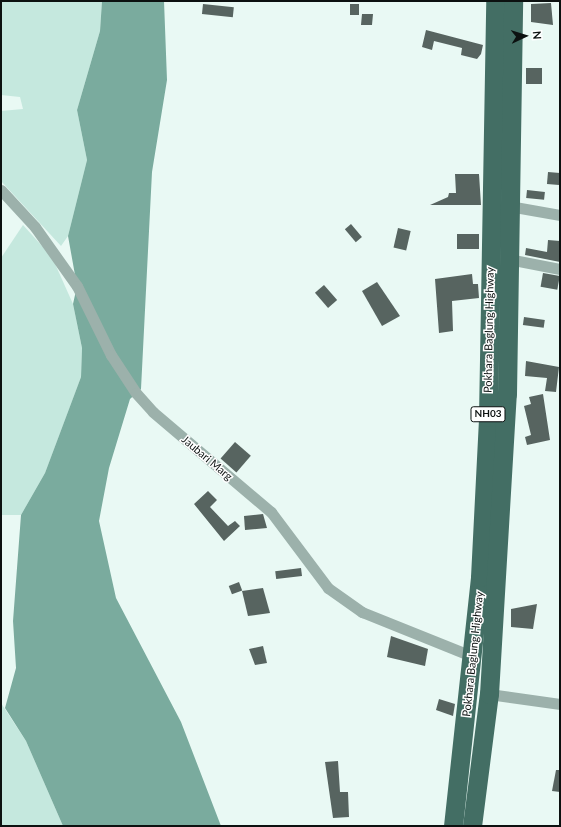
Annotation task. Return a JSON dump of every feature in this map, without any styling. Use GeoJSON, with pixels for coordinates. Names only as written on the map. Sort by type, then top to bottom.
{"type":"FeatureCollection","features":[{"type":"Feature","properties":{"kind":"highway","name":"Pokhara Baglung Highway"},"geometry":{"type":"LineString","coordinates":[[453,826],[474,657],[488,417],[495,1]]}},
{"type":"Feature","properties":{"kind":"highway","name":"Pokhara Baglung Highway"},"geometry":{"type":"LineString","coordinates":[[472,826],[488,694],[507,394],[513,1]]}},
{"type":"Feature","properties":{"kind":"street","name":"Jaubari Marg"},"geometry":{"type":"LineString","coordinates":[[1,190],[35,226],[69,275],[111,355],[136,393],[152,412],[271,512],[328,588],[362,612],[474,657]]}},
{"type":"Feature","properties":{"kind":"street"},"geometry":{"type":"LineString","coordinates":[[509,206],[560,215]]}},
{"type":"Feature","properties":{"kind":"street"},"geometry":{"type":"LineString","coordinates":[[508,259],[560,269]]}},
{"type":"Feature","properties":{"kind":"street"},"geometry":{"type":"LineString","coordinates":[[488,694],[560,704]]}},
{"type":"Feature","properties":{"kind":"shaded area"},"geometry":{"type":"Polygon","coordinates":[[[1,1],[102,1],[100,31],[77,110],[87,160],[68,236],[61,246],[1,181],[1,111],[23,109],[20,97],[1,95],[1,1]]]}},
{"type":"Feature","properties":{"kind":"shaded area"},"geometry":{"type":"Polygon","coordinates":[[[102,1],[164,1],[167,80],[152,172],[141,389],[130,399],[109,468],[99,521],[116,598],[181,722],[221,826],[63,826],[26,741],[5,708],[16,668],[13,621],[21,515],[45,473],[81,377],[82,348],[73,304],[77,286],[68,236],[87,160],[77,110],[100,31],[102,1]]]}},
{"type":"Feature","properties":{"kind":"shaded area"},"geometry":{"type":"Polygon","coordinates":[[[23,225],[52,257],[73,304],[82,348],[81,377],[45,473],[21,515],[1,515],[1,258],[23,225]]]}},
{"type":"Feature","properties":{"kind":"shaded area"},"geometry":{"type":"Polygon","coordinates":[[[1,703],[26,741],[63,826],[1,826],[1,703]]]}},
{"type":"Feature","properties":{"kind":"building"},"geometry":{"type":"Polygon","coordinates":[[[551,3],[553,25],[531,22],[531,4],[551,3]]]}},
{"type":"Feature","properties":{"kind":"building"},"geometry":{"type":"Polygon","coordinates":[[[203,4],[234,7],[233,17],[202,14],[203,4]]]}},
{"type":"Feature","properties":{"kind":"building"},"geometry":{"type":"Polygon","coordinates":[[[350,4],[359,4],[359,15],[350,15],[350,4]]]}},
{"type":"Feature","properties":{"kind":"building"},"geometry":{"type":"Polygon","coordinates":[[[362,14],[373,14],[372,25],[361,25],[362,14]]]}},
{"type":"Feature","properties":{"kind":"building"},"geometry":{"type":"Polygon","coordinates":[[[426,30],[483,45],[481,54],[477,59],[461,55],[462,48],[434,41],[432,50],[422,47],[426,30]]]}},
{"type":"Feature","properties":{"kind":"building"},"geometry":{"type":"Polygon","coordinates":[[[526,68],[542,68],[542,84],[526,84],[526,68]]]}},
{"type":"Feature","properties":{"kind":"building"},"geometry":{"type":"Polygon","coordinates":[[[548,172],[560,173],[559,185],[547,184],[548,172]]]}},
{"type":"Feature","properties":{"kind":"building"},"geometry":{"type":"Polygon","coordinates":[[[455,174],[479,174],[481,205],[430,205],[448,197],[449,193],[456,193],[455,174]]]}},
{"type":"Feature","properties":{"kind":"building"},"geometry":{"type":"Polygon","coordinates":[[[527,190],[545,192],[544,200],[526,198],[527,190]]]}},
{"type":"Feature","properties":{"kind":"building"},"geometry":{"type":"Polygon","coordinates":[[[351,224],[362,237],[356,242],[345,229],[351,224]]]}},
{"type":"Feature","properties":{"kind":"building"},"geometry":{"type":"Polygon","coordinates":[[[398,228],[411,231],[406,250],[394,247],[398,228]]]}},
{"type":"Feature","properties":{"kind":"building"},"geometry":{"type":"Polygon","coordinates":[[[457,234],[479,234],[479,249],[457,249],[457,234]]]}},
{"type":"Feature","properties":{"kind":"building"},"geometry":{"type":"Polygon","coordinates":[[[548,240],[560,241],[560,262],[525,255],[526,248],[547,252],[548,240]]]}},
{"type":"Feature","properties":{"kind":"building"},"geometry":{"type":"Polygon","coordinates":[[[543,273],[560,276],[557,290],[541,287],[543,273]]]}},
{"type":"Feature","properties":{"kind":"building"},"geometry":{"type":"Polygon","coordinates":[[[472,274],[473,284],[478,284],[479,298],[452,301],[453,331],[439,333],[435,279],[472,274]]]}},
{"type":"Feature","properties":{"kind":"building"},"geometry":{"type":"Polygon","coordinates":[[[377,282],[400,316],[382,326],[362,291],[377,282]]]}},
{"type":"Feature","properties":{"kind":"building"},"geometry":{"type":"Polygon","coordinates":[[[324,285],[337,300],[328,308],[315,293],[324,285]]]}},
{"type":"Feature","properties":{"kind":"building"},"geometry":{"type":"Polygon","coordinates":[[[524,317],[545,320],[544,328],[523,325],[524,317]]]}},
{"type":"Feature","properties":{"kind":"building"},"geometry":{"type":"Polygon","coordinates":[[[526,361],[559,367],[556,392],[545,391],[547,378],[525,376],[526,361]]]}},
{"type":"Feature","properties":{"kind":"building"},"geometry":{"type":"Polygon","coordinates":[[[543,394],[550,440],[527,445],[525,437],[531,435],[524,406],[531,404],[529,397],[543,394]]]}},
{"type":"Feature","properties":{"kind":"building"},"geometry":{"type":"Polygon","coordinates":[[[235,442],[251,456],[236,472],[221,459],[235,442]]]}},
{"type":"Feature","properties":{"kind":"building"},"geometry":{"type":"Polygon","coordinates":[[[208,491],[217,500],[210,507],[228,526],[235,521],[240,526],[224,541],[194,504],[208,491]]]}},
{"type":"Feature","properties":{"kind":"building"},"geometry":{"type":"Polygon","coordinates":[[[263,514],[267,528],[245,530],[244,516],[263,514]]]}},
{"type":"Feature","properties":{"kind":"building"},"geometry":{"type":"Polygon","coordinates":[[[301,568],[302,576],[276,579],[275,571],[301,568]]]}},
{"type":"Feature","properties":{"kind":"building"},"geometry":{"type":"Polygon","coordinates":[[[239,582],[242,590],[232,594],[229,586],[239,582]]]}},
{"type":"Feature","properties":{"kind":"building"},"geometry":{"type":"Polygon","coordinates":[[[263,588],[270,613],[248,616],[242,591],[263,588]]]}},
{"type":"Feature","properties":{"kind":"building"},"geometry":{"type":"Polygon","coordinates":[[[537,604],[533,629],[511,627],[511,609],[537,604]]]}},
{"type":"Feature","properties":{"kind":"building"},"geometry":{"type":"Polygon","coordinates":[[[391,636],[428,649],[425,666],[387,657],[391,636]]]}},
{"type":"Feature","properties":{"kind":"building"},"geometry":{"type":"Polygon","coordinates":[[[263,646],[267,663],[255,665],[249,649],[263,646]]]}},
{"type":"Feature","properties":{"kind":"building"},"geometry":{"type":"Polygon","coordinates":[[[439,699],[455,704],[453,716],[436,710],[439,699]]]}},
{"type":"Feature","properties":{"kind":"building"},"geometry":{"type":"Polygon","coordinates":[[[338,761],[340,792],[348,792],[349,817],[333,818],[325,762],[338,761]]]}},
{"type":"Feature","properties":{"kind":"building"},"geometry":{"type":"Polygon","coordinates":[[[556,770],[560,770],[560,792],[552,791],[556,770]]]}}]}
